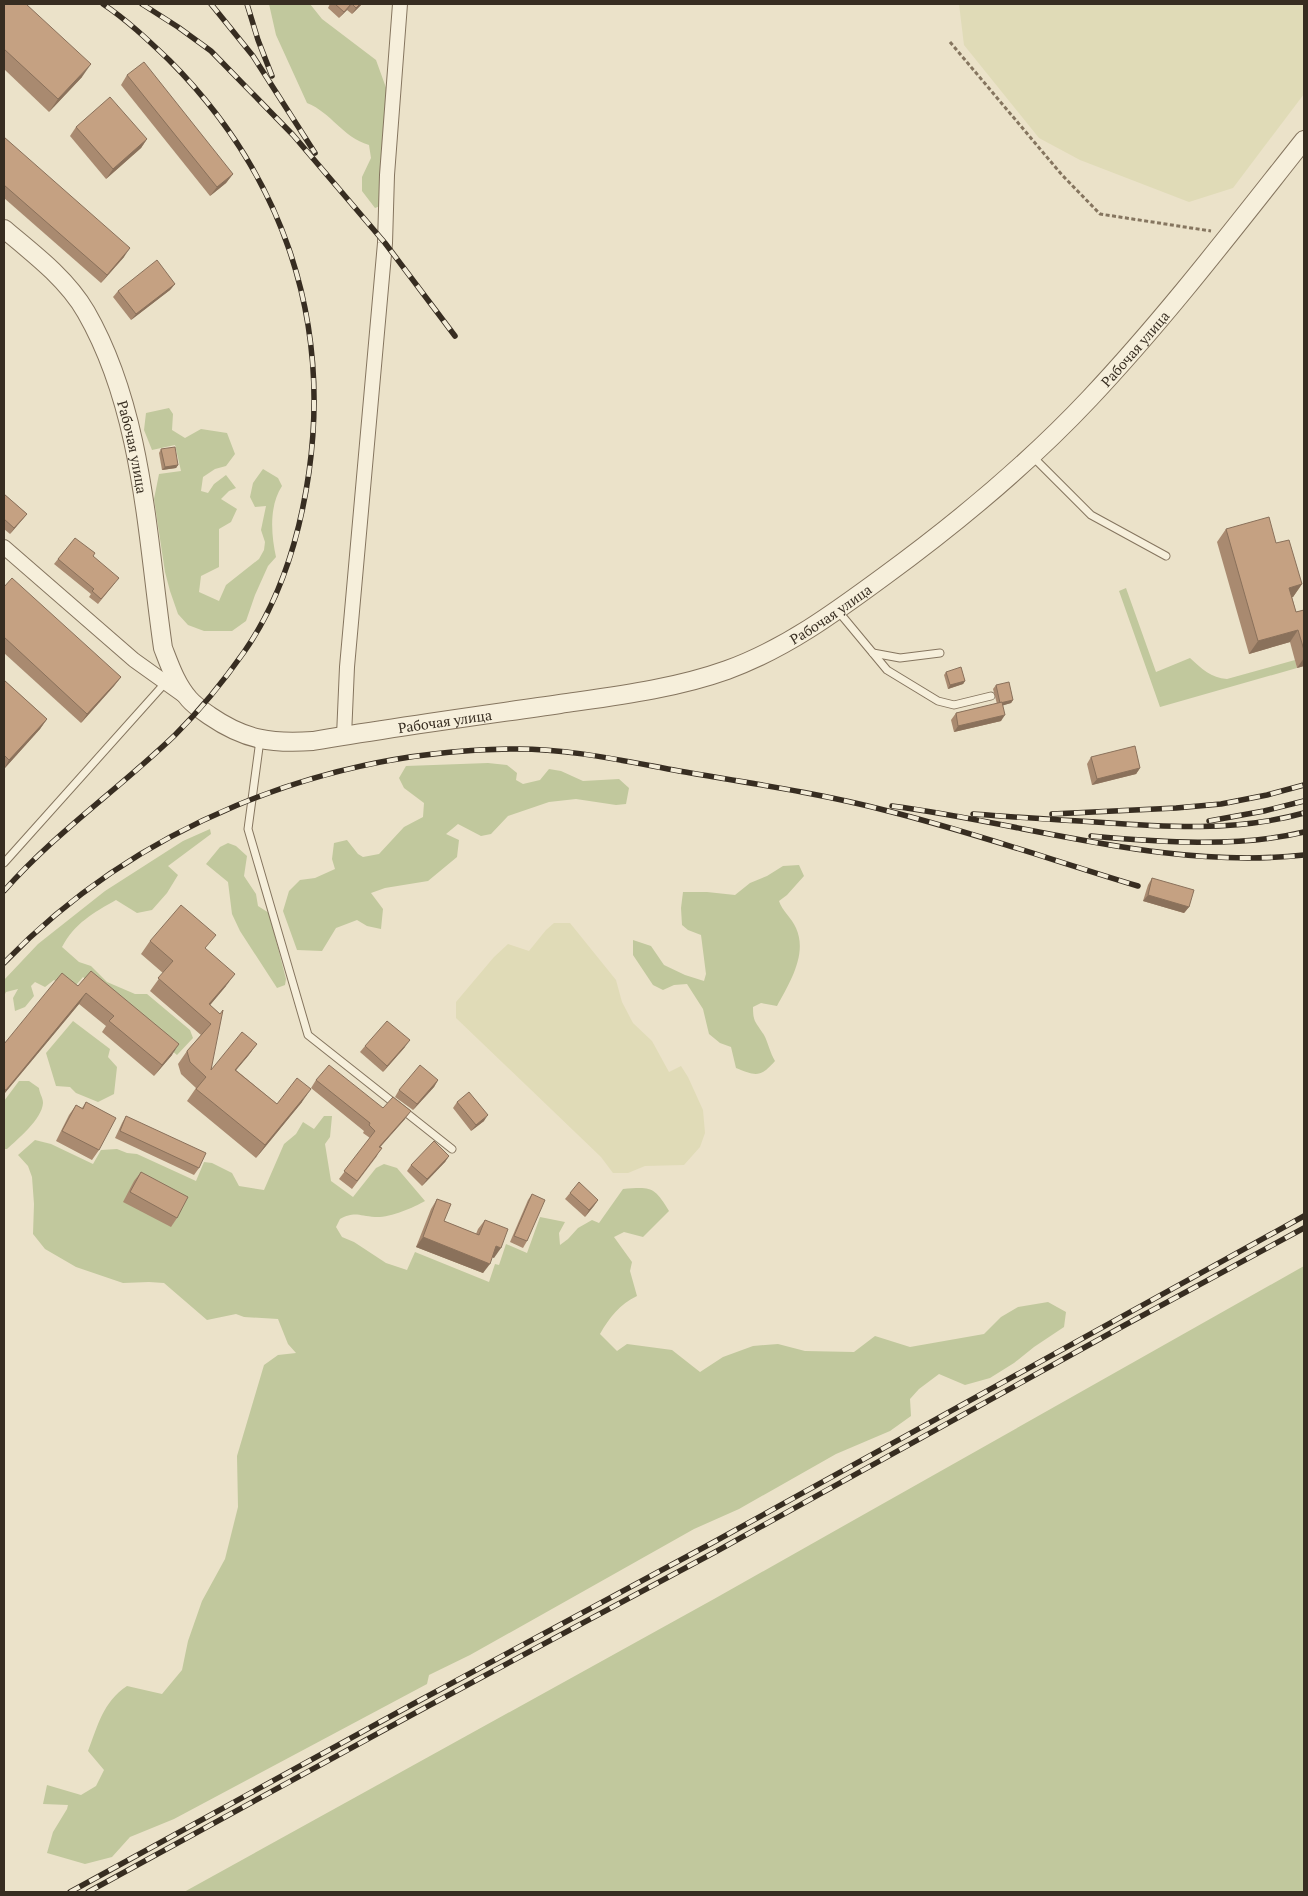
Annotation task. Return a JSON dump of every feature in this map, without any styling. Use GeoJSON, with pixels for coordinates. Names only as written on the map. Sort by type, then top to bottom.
{"type":"FeatureCollection","features":[{"type":"Feature","properties":{"kind":"street"},"geometry":{"type":"LineString","coordinates":[[344,736],[347,667],[385,243],[387,175],[400,4]]}},
{"type":"Feature","properties":{"kind":"street","name":"Рабочая улица"},"geometry":{"type":"LineString","coordinates":[[4,547],[134,660],[167,682],[221,723],[240,734],[260,740],[284,743],[313,741],[619,695],[679,683],[724,671],[763,656],[800,636],[936,538],[978,504],[1031,456],[1089,399],[1143,340],[1304,140]]}},
{"type":"Feature","properties":{"kind":"street","name":"Рабочая улица"},"geometry":{"type":"LineString","coordinates":[[4,229],[37,257],[64,284],[86,311],[104,350],[121,395],[137,453],[163,648],[173,675],[189,700]]}},
{"type":"Feature","properties":{"kind":"lane"},"geometry":{"type":"LineString","coordinates":[[1031,456],[1091,516],[1166,556]]}},
{"type":"Feature","properties":{"kind":"lane"},"geometry":{"type":"LineString","coordinates":[[837,610],[887,670],[938,701],[954,705],[991,696]]}},
{"type":"Feature","properties":{"kind":"lane"},"geometry":{"type":"LineString","coordinates":[[872,652],[887,657],[900,658],[940,653]]}},
{"type":"Feature","properties":{"kind":"lane"},"geometry":{"type":"LineString","coordinates":[[4,863],[167,682]]}},
{"type":"Feature","properties":{"kind":"lane"},"geometry":{"type":"LineString","coordinates":[[260,740],[248,829],[308,1035],[452,1149]]}},
{"type":"Feature","properties":{"kind":"path"},"geometry":{"type":"LineString","coordinates":[[950,42],[1062,176],[1100,214],[1229,234]]}},
{"type":"Feature","properties":{"kind":"shaded area"},"geometry":{"type":"Polygon","coordinates":[[[959,4],[1304,4],[1304,94],[1233,188],[1189,202],[1080,160],[1039,138],[964,45],[959,4]]]}},
{"type":"Feature","properties":{"kind":"shaded area"},"geometry":{"type":"Polygon","coordinates":[[[554,923],[570,923],[616,980],[622,1002],[633,1023],[652,1041],[669,1072],[681,1066],[688,1077],[703,1110],[705,1133],[700,1147],[684,1165],[645,1166],[628,1173],[613,1173],[601,1157],[456,1018],[456,1002],[494,957],[508,944],[529,951],[554,923]]]}},
{"type":"Feature","properties":{"kind":"green space"},"geometry":{"type":"Polygon","coordinates":[[[269,4],[310,4],[322,19],[376,60],[389,96],[385,204],[375,208],[362,191],[362,177],[371,158],[369,145],[351,136],[316,107],[307,103],[276,35],[269,4]]]}},
{"type":"Feature","properties":{"kind":"green space"},"geometry":{"type":"Polygon","coordinates":[[[169,408],[173,414],[172,430],[185,438],[201,429],[227,433],[235,454],[226,466],[215,469],[203,477],[201,491],[208,493],[214,484],[226,475],[236,488],[229,491],[221,499],[237,509],[231,522],[219,529],[219,567],[201,576],[199,592],[219,601],[226,585],[259,559],[264,550],[265,542],[261,530],[266,506],[255,507],[250,497],[253,483],[263,469],[278,478],[282,486],[275,502],[272,520],[276,557],[268,566],[246,621],[232,631],[204,631],[188,625],[178,614],[170,591],[165,572],[154,499],[159,474],[181,471],[175,445],[152,450],[144,430],[146,413],[169,408]]]}},
{"type":"Feature","properties":{"kind":"green space"},"geometry":{"type":"Polygon","coordinates":[[[1126,588],[1156,672],[1190,658],[1211,675],[1227,679],[1295,660],[1297,668],[1160,707],[1119,591],[1126,588]]]}},
{"type":"Feature","properties":{"kind":"green space"},"geometry":{"type":"Polygon","coordinates":[[[488,763],[507,765],[517,773],[516,780],[523,784],[540,780],[549,769],[561,771],[583,781],[619,779],[629,788],[626,804],[616,805],[576,799],[549,802],[508,816],[491,834],[481,836],[458,824],[446,834],[459,840],[457,857],[428,881],[385,888],[371,893],[383,909],[381,929],[367,926],[357,920],[336,928],[322,951],[297,950],[283,911],[289,891],[300,880],[315,878],[335,869],[332,859],[334,843],[347,840],[358,854],[363,857],[379,854],[404,827],[423,817],[424,803],[404,788],[399,778],[406,766],[488,763]]]}},
{"type":"Feature","properties":{"kind":"green space"},"geometry":{"type":"Polygon","coordinates":[[[210,829],[211,834],[168,866],[178,875],[167,893],[152,910],[137,913],[116,900],[92,914],[79,925],[62,947],[79,962],[91,966],[107,982],[135,994],[147,994],[190,1030],[193,1038],[177,1055],[83,977],[70,992],[54,980],[45,987],[35,982],[31,986],[34,996],[25,1007],[15,1011],[13,998],[18,989],[6,992],[4,996],[4,980],[38,944],[105,891],[183,841],[210,829]]]}},
{"type":"Feature","properties":{"kind":"green space"},"geometry":{"type":"Polygon","coordinates":[[[228,843],[236,846],[247,856],[244,876],[256,894],[258,906],[269,913],[286,979],[285,985],[277,988],[240,931],[232,914],[228,882],[206,864],[220,847],[228,843]]]}},
{"type":"Feature","properties":{"kind":"green space"},"geometry":{"type":"Polygon","coordinates":[[[799,865],[804,876],[779,901],[796,928],[799,938],[800,948],[796,969],[777,1006],[761,1003],[753,1007],[754,1019],[775,1061],[761,1073],[748,1073],[736,1068],[731,1047],[720,1043],[709,1034],[703,1009],[687,984],[674,985],[663,990],[653,985],[633,955],[633,940],[651,946],[664,965],[704,981],[706,974],[701,935],[688,930],[682,925],[681,908],[683,892],[735,895],[750,883],[767,876],[783,866],[799,865]]]}},
{"type":"Feature","properties":{"kind":"green space"},"geometry":{"type":"Polygon","coordinates":[[[73,1021],[110,1049],[108,1057],[117,1067],[114,1094],[98,1102],[76,1093],[70,1087],[56,1086],[46,1053],[73,1021]]]}},
{"type":"Feature","properties":{"kind":"green space"},"geometry":{"type":"Polygon","coordinates":[[[19,1081],[29,1081],[39,1088],[43,1103],[42,1109],[29,1128],[7,1149],[4,1149],[4,1101],[19,1081]]]}},
{"type":"Feature","properties":{"kind":"green space"},"geometry":{"type":"Polygon","coordinates":[[[324,1116],[332,1116],[330,1137],[325,1144],[331,1181],[353,1197],[376,1168],[384,1164],[397,1168],[425,1201],[387,1216],[350,1215],[340,1219],[336,1227],[342,1237],[354,1242],[386,1263],[407,1270],[415,1252],[489,1282],[495,1264],[499,1265],[506,1244],[527,1253],[540,1217],[565,1222],[559,1233],[560,1245],[578,1228],[592,1220],[599,1223],[623,1189],[646,1188],[655,1193],[669,1211],[643,1237],[624,1232],[614,1237],[632,1262],[630,1271],[637,1296],[625,1303],[616,1312],[600,1334],[617,1351],[627,1344],[672,1350],[700,1372],[723,1357],[753,1346],[778,1344],[805,1351],[854,1352],[875,1336],[910,1347],[984,1334],[1001,1317],[1018,1307],[1048,1302],[1066,1312],[1064,1327],[990,1378],[965,1385],[939,1374],[919,1389],[910,1399],[911,1416],[890,1431],[836,1454],[739,1509],[694,1529],[470,1655],[429,1675],[427,1684],[174,1819],[130,1837],[112,1857],[85,1864],[47,1853],[53,1832],[68,1805],[43,1804],[47,1785],[81,1795],[96,1786],[104,1770],[88,1751],[98,1723],[112,1699],[127,1686],[162,1694],[182,1670],[188,1641],[202,1601],[225,1559],[238,1507],[237,1456],[264,1365],[278,1355],[296,1353],[288,1344],[278,1319],[244,1317],[236,1314],[207,1320],[164,1283],[123,1283],[76,1267],[45,1249],[33,1234],[34,1204],[32,1177],[28,1166],[18,1155],[35,1140],[51,1144],[93,1164],[101,1150],[117,1149],[137,1154],[196,1181],[204,1162],[212,1163],[232,1173],[239,1186],[264,1190],[284,1144],[296,1134],[303,1122],[314,1129],[324,1116]]]}},
{"type":"Feature","properties":{"kind":"green space"},"geometry":{"type":"Polygon","coordinates":[[[1304,1266],[1304,1892],[184,1892],[714,1599],[1304,1266]]]}},
{"type":"Feature","properties":{"kind":"building"},"geometry":{"type":"Polygon","coordinates":[[[4,4],[26,4],[91,64],[58,99],[4,49],[4,4]]]}},
{"type":"Feature","properties":{"kind":"building"},"geometry":{"type":"Polygon","coordinates":[[[335,4],[351,4],[344,12],[335,4]]]}},
{"type":"Feature","properties":{"kind":"building"},"geometry":{"type":"Polygon","coordinates":[[[352,4],[360,4],[356,8],[352,4]]]}},
{"type":"Feature","properties":{"kind":"building"},"geometry":{"type":"Polygon","coordinates":[[[144,62],[233,174],[217,187],[127,75],[144,62]]]}},
{"type":"Feature","properties":{"kind":"building"},"geometry":{"type":"Polygon","coordinates":[[[110,97],[147,139],[113,169],[76,127],[110,97]]]}},
{"type":"Feature","properties":{"kind":"building"},"geometry":{"type":"Polygon","coordinates":[[[4,137],[130,248],[107,275],[4,185],[4,137]]]}},
{"type":"Feature","properties":{"kind":"building"},"geometry":{"type":"Polygon","coordinates":[[[157,260],[175,284],[136,314],[118,291],[157,260]]]}},
{"type":"Feature","properties":{"kind":"building"},"geometry":{"type":"Polygon","coordinates":[[[175,447],[178,465],[165,467],[161,449],[175,447]]]}},
{"type":"Feature","properties":{"kind":"building"},"geometry":{"type":"Polygon","coordinates":[[[4,494],[27,514],[14,528],[4,519],[4,494]]]}},
{"type":"Feature","properties":{"kind":"building"},"geometry":{"type":"Polygon","coordinates":[[[1269,517],[1276,543],[1289,540],[1302,584],[1289,588],[1296,612],[1304,610],[1304,650],[1298,630],[1258,641],[1226,529],[1269,517]]]}},
{"type":"Feature","properties":{"kind":"building"},"geometry":{"type":"Polygon","coordinates":[[[75,538],[95,553],[93,556],[119,578],[101,599],[92,591],[94,589],[58,559],[75,538]]]}},
{"type":"Feature","properties":{"kind":"building"},"geometry":{"type":"Polygon","coordinates":[[[12,578],[121,677],[87,714],[4,637],[4,587],[12,578]]]}},
{"type":"Feature","properties":{"kind":"building"},"geometry":{"type":"Polygon","coordinates":[[[961,667],[965,681],[950,685],[946,672],[961,667]]]}},
{"type":"Feature","properties":{"kind":"building"},"geometry":{"type":"Polygon","coordinates":[[[4,680],[47,719],[9,760],[4,755],[4,680]]]}},
{"type":"Feature","properties":{"kind":"building"},"geometry":{"type":"Polygon","coordinates":[[[1009,682],[1013,700],[1000,703],[996,685],[1009,682]]]}},
{"type":"Feature","properties":{"kind":"building"},"geometry":{"type":"Polygon","coordinates":[[[1002,702],[1005,715],[958,726],[956,713],[1002,702]]]}},
{"type":"Feature","properties":{"kind":"building"},"geometry":{"type":"Polygon","coordinates":[[[1135,746],[1140,768],[1097,779],[1091,757],[1135,746]]]}},
{"type":"Feature","properties":{"kind":"building"},"geometry":{"type":"Polygon","coordinates":[[[1152,878],[1194,890],[1189,907],[1148,895],[1152,878]]]}},
{"type":"Feature","properties":{"kind":"building"},"geometry":{"type":"Polygon","coordinates":[[[181,905],[216,935],[205,948],[235,974],[209,1004],[220,1014],[223,1010],[211,1070],[242,1032],[257,1044],[235,1070],[277,1104],[297,1078],[311,1089],[265,1145],[196,1089],[206,1077],[190,1062],[187,1051],[211,1024],[158,978],[173,961],[150,941],[181,905]]]}},
{"type":"Feature","properties":{"kind":"building"},"geometry":{"type":"Polygon","coordinates":[[[91,971],[179,1044],[162,1065],[109,1021],[114,1016],[86,993],[6,1090],[4,1089],[4,1044],[62,973],[78,986],[91,971]]]}},
{"type":"Feature","properties":{"kind":"building"},"geometry":{"type":"Polygon","coordinates":[[[387,1021],[410,1040],[387,1066],[365,1046],[387,1021]]]}},
{"type":"Feature","properties":{"kind":"building"},"geometry":{"type":"Polygon","coordinates":[[[329,1065],[383,1108],[393,1097],[411,1111],[379,1147],[382,1148],[357,1181],[344,1171],[375,1131],[369,1125],[370,1123],[316,1080],[329,1065]]]}},
{"type":"Feature","properties":{"kind":"building"},"geometry":{"type":"Polygon","coordinates":[[[420,1065],[438,1080],[417,1104],[399,1090],[420,1065]]]}},
{"type":"Feature","properties":{"kind":"building"},"geometry":{"type":"Polygon","coordinates":[[[469,1092],[488,1115],[476,1125],[457,1102],[469,1092]]]}},
{"type":"Feature","properties":{"kind":"building"},"geometry":{"type":"Polygon","coordinates":[[[86,1102],[116,1118],[99,1150],[62,1131],[76,1105],[83,1109],[86,1102]]]}},
{"type":"Feature","properties":{"kind":"building"},"geometry":{"type":"Polygon","coordinates":[[[126,1116],[206,1153],[199,1168],[120,1131],[126,1116]]]}},
{"type":"Feature","properties":{"kind":"building"},"geometry":{"type":"Polygon","coordinates":[[[434,1141],[449,1156],[427,1179],[411,1165],[434,1141]]]}},
{"type":"Feature","properties":{"kind":"building"},"geometry":{"type":"Polygon","coordinates":[[[141,1172],[188,1197],[177,1218],[130,1192],[141,1172]]]}},
{"type":"Feature","properties":{"kind":"building"},"geometry":{"type":"Polygon","coordinates":[[[579,1182],[598,1200],[589,1210],[570,1193],[579,1182]]]}},
{"type":"Feature","properties":{"kind":"building"},"geometry":{"type":"Polygon","coordinates":[[[532,1194],[545,1200],[527,1241],[514,1236],[532,1194]]]}},
{"type":"Feature","properties":{"kind":"building"},"geometry":{"type":"Polygon","coordinates":[[[437,1199],[451,1204],[444,1221],[479,1235],[485,1220],[508,1229],[501,1248],[496,1246],[490,1264],[423,1237],[437,1199]]]}},
{"type":"Feature","properties":{"kind":"railway"},"geometry":{"type":"LineString","coordinates":[[4,891],[45,849],[175,735],[220,685],[257,632],[278,588],[294,543],[309,472],[314,414],[312,357],[304,302],[289,249],[268,198],[241,149],[208,103],[169,60],[129,23],[103,4]]}},
{"type":"Feature","properties":{"kind":"railway"},"geometry":{"type":"LineString","coordinates":[[142,4],[211,51],[293,135],[385,243],[455,336]]}},
{"type":"Feature","properties":{"kind":"railway"},"geometry":{"type":"LineString","coordinates":[[211,4],[253,56],[315,153]]}},
{"type":"Feature","properties":{"kind":"railway"},"geometry":{"type":"LineString","coordinates":[[247,4],[272,76]]}},
{"type":"Feature","properties":{"kind":"railway"},"geometry":{"type":"LineString","coordinates":[[4,963],[56,915],[112,872],[172,836],[236,806],[302,782],[370,764],[440,753],[511,749],[574,753],[758,784],[862,805],[919,819],[1138,886]]}},
{"type":"Feature","properties":{"kind":"railway"},"geometry":{"type":"LineString","coordinates":[[1052,814],[1221,804],[1304,785]]}},
{"type":"Feature","properties":{"kind":"railway"},"geometry":{"type":"LineString","coordinates":[[1209,821],[1264,811],[1304,801]]}},
{"type":"Feature","properties":{"kind":"railway"},"geometry":{"type":"LineString","coordinates":[[892,806],[1149,851],[1200,856],[1252,858],[1304,855]]}},
{"type":"Feature","properties":{"kind":"railway"},"geometry":{"type":"LineString","coordinates":[[973,814],[1148,825],[1226,826],[1278,819],[1304,813]]}},
{"type":"Feature","properties":{"kind":"railway"},"geometry":{"type":"LineString","coordinates":[[1091,836],[1171,842],[1225,842],[1278,837],[1304,832]]}},
{"type":"Feature","properties":{"kind":"railway"},"geometry":{"type":"LineString","coordinates":[[70,1892],[712,1543],[1304,1216]]}},
{"type":"Feature","properties":{"kind":"railway"},"geometry":{"type":"LineString","coordinates":[[88,1892],[717,1551],[1304,1228]]}}]}
